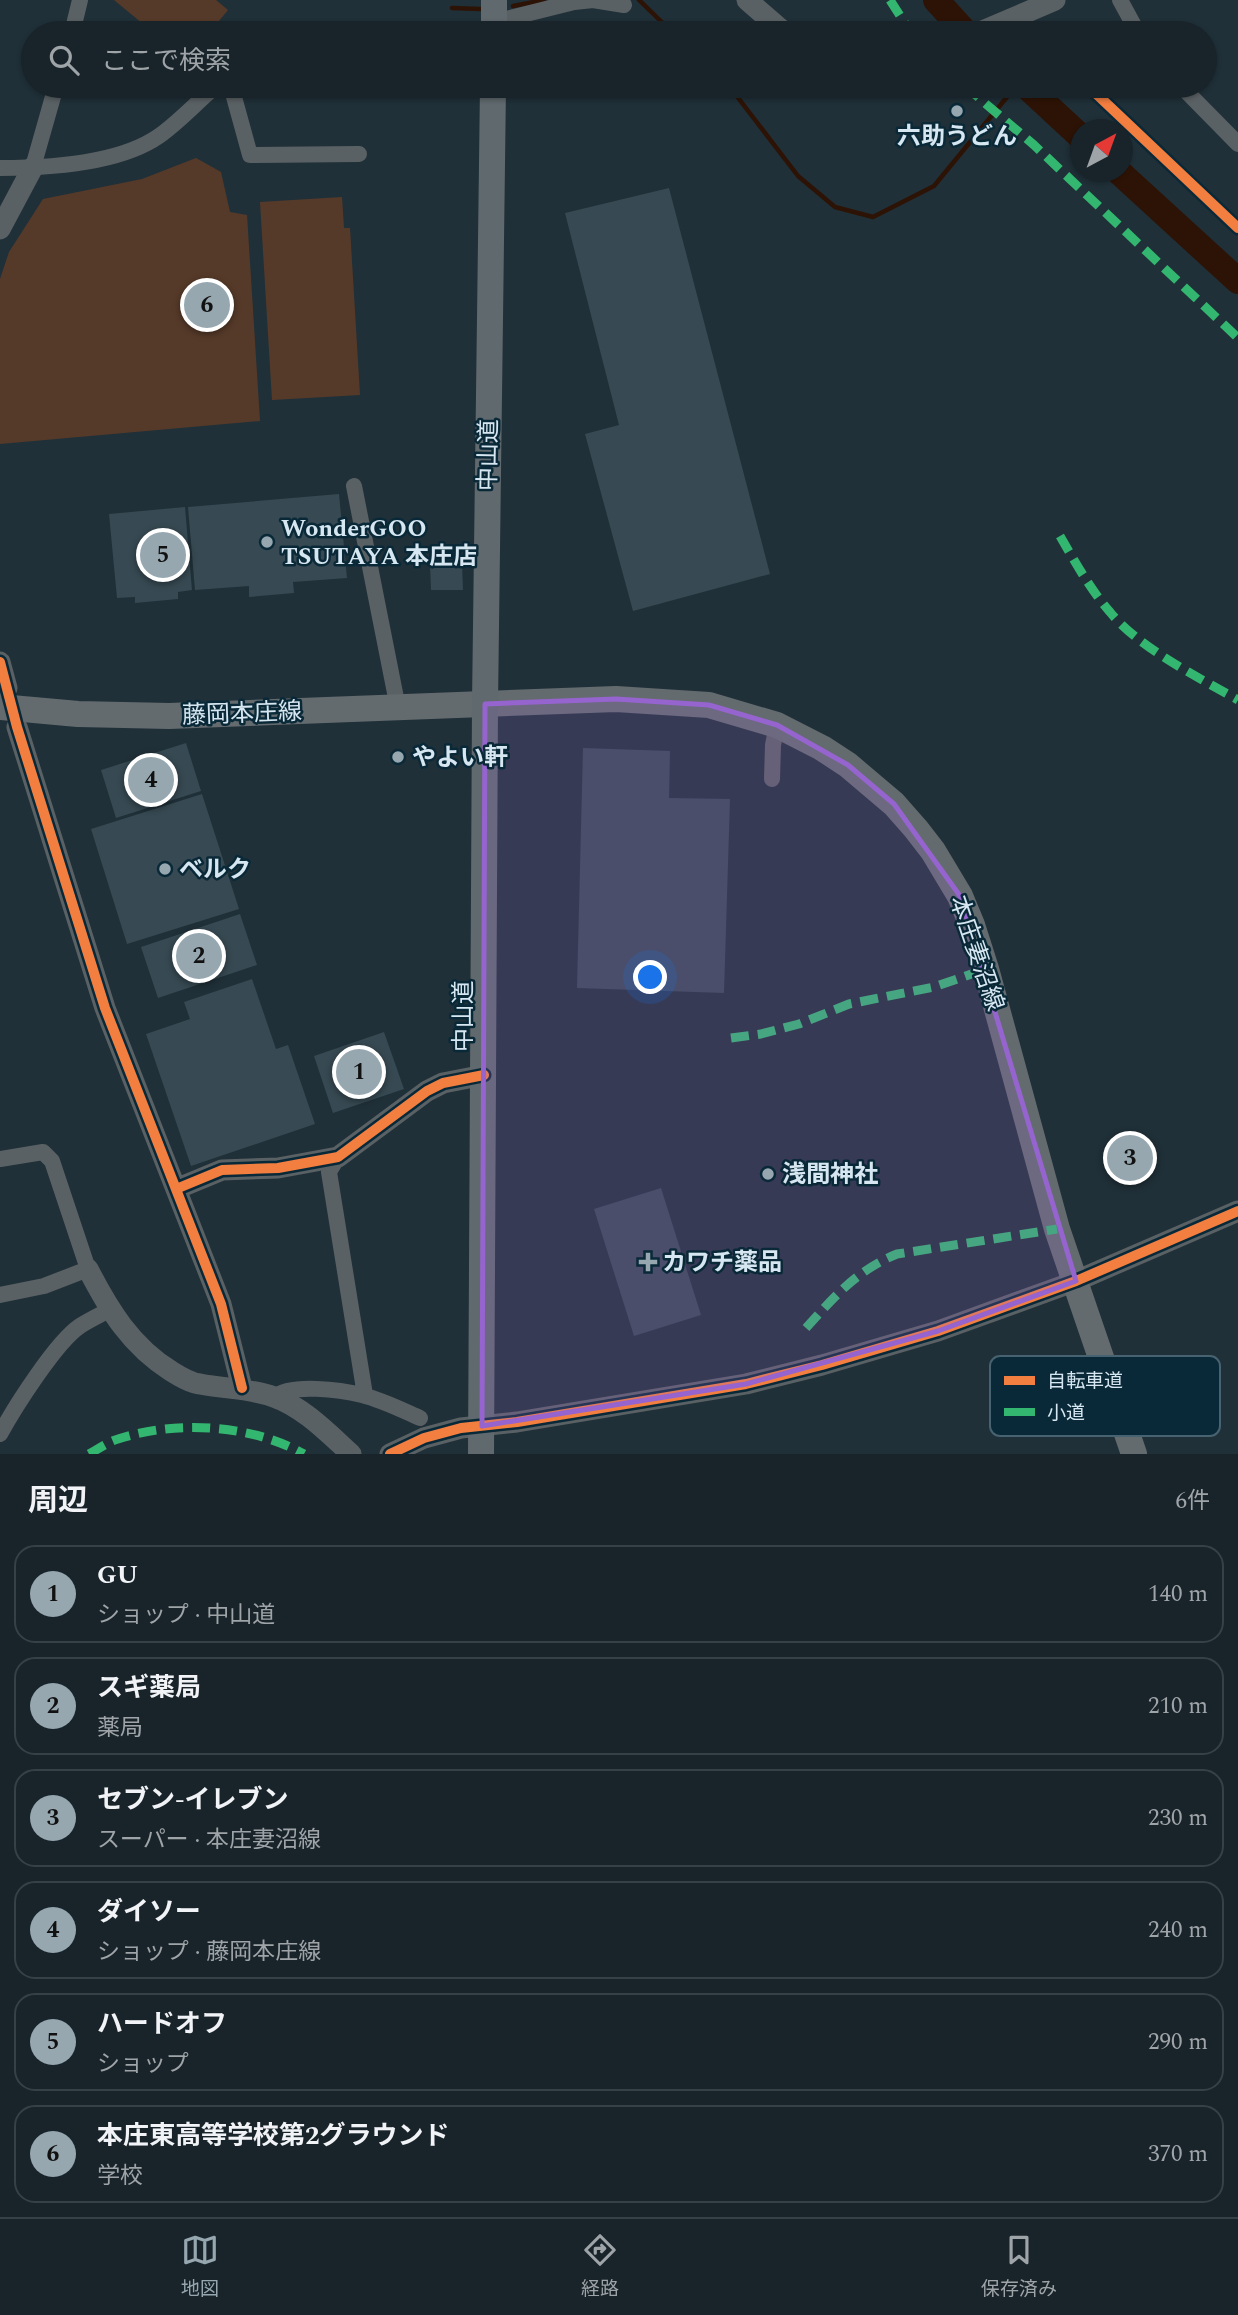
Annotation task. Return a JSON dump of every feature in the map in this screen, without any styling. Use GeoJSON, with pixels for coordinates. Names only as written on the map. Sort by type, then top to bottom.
{"type":"FeatureCollection","features":[{"type":"Feature","properties":{"kind":"highway"},"geometry":{"type":"LineString","coordinates":[[489,21],[494,0]]}},
{"type":"Feature","properties":{"kind":"highway","name":"中山道"},"geometry":{"type":"LineString","coordinates":[[481,1454],[485,704],[493,98]]}},
{"type":"Feature","properties":{"kind":"main road","name":"藤岡本庄線"},"geometry":{"type":"LineString","coordinates":[[4,697],[78,714],[169,716],[485,704]]}},
{"type":"Feature","properties":{"kind":"main road","name":"本庄妻沼線"},"geometry":{"type":"LineString","coordinates":[[485,704],[616,699],[709,705],[777,725],[822,748],[848,765],[894,804],[933,851],[960,896],[986,969],[1058,1229],[1101,1356]]}},
{"type":"Feature","properties":{"kind":"main road","name":"本庄妻沼線"},"geometry":{"type":"LineString","coordinates":[[1128,1436],[1134,1454]]}},
{"type":"Feature","properties":{"kind":"street"},"geometry":{"type":"LineString","coordinates":[[75,21],[80,0]]}},
{"type":"Feature","properties":{"kind":"street"},"geometry":{"type":"LineString","coordinates":[[505,21],[574,2],[593,0],[624,5]]}},
{"type":"Feature","properties":{"kind":"street"},"geometry":{"type":"LineString","coordinates":[[747,0],[771,21]]}},
{"type":"Feature","properties":{"kind":"street"},"geometry":{"type":"LineString","coordinates":[[1006,21],[1055,0]]}},
{"type":"Feature","properties":{"kind":"street"},"geometry":{"type":"LineString","coordinates":[[1120,0],[1131,21]]}},
{"type":"Feature","properties":{"kind":"street"},"geometry":{"type":"LineString","coordinates":[[0,229],[33,167],[53,98]]}},
{"type":"Feature","properties":{"kind":"street"},"geometry":{"type":"LineString","coordinates":[[0,167],[33,167],[130,151],[159,136],[202,98]]}},
{"type":"Feature","properties":{"kind":"street"},"geometry":{"type":"LineString","coordinates":[[234,98],[250,155],[359,154]]}},
{"type":"Feature","properties":{"kind":"street"},"geometry":{"type":"LineString","coordinates":[[1193,98],[1238,144]]}},
{"type":"Feature","properties":{"kind":"street"},"geometry":{"type":"LineString","coordinates":[[354,486],[398,708]]}},
{"type":"Feature","properties":{"kind":"street"},"geometry":{"type":"LineString","coordinates":[[0,662],[4,697]]}},
{"type":"Feature","properties":{"kind":"street"},"geometry":{"type":"LineString","coordinates":[[772,779],[773,745],[777,725]]}},
{"type":"Feature","properties":{"kind":"street"},"geometry":{"type":"LineString","coordinates":[[17,727],[105,1008],[221,1304],[242,1388]]}},
{"type":"Feature","properties":{"kind":"street"},"geometry":{"type":"LineString","coordinates":[[365,1395],[329,1172],[338,1157],[427,1091],[443,1083],[484,1075]]}},
{"type":"Feature","properties":{"kind":"street"},"geometry":{"type":"LineString","coordinates":[[0,1159],[43,1152],[52,1161],[88,1269],[109,1310],[134,1343],[154,1360],[197,1384],[242,1388],[275,1397],[307,1416],[351,1454]]}},
{"type":"Feature","properties":{"kind":"street"},"geometry":{"type":"LineString","coordinates":[[176,1189],[222,1170],[278,1168],[338,1157]]}},
{"type":"Feature","properties":{"kind":"street"},"geometry":{"type":"LineString","coordinates":[[390,1454],[442,1433],[746,1384],[822,1365],[938,1331],[1076,1281],[1238,1211]]}},
{"type":"Feature","properties":{"kind":"street"},"geometry":{"type":"LineString","coordinates":[[0,1295],[44,1286],[88,1269]]}},
{"type":"Feature","properties":{"kind":"street"},"geometry":{"type":"LineString","coordinates":[[0,1434],[13,1411],[60,1347],[78,1327],[109,1310]]}},
{"type":"Feature","properties":{"kind":"street"},"geometry":{"type":"LineString","coordinates":[[275,1397],[291,1389],[365,1395],[420,1418]]}},
{"type":"Feature","properties":{"kind":"highlighted area"},"geometry":{"type":"Polygon","coordinates":[[[616,699],[709,705],[777,725],[848,765],[894,804],[960,896],[1076,1281],[938,1331],[746,1384],[482,1426],[485,704],[616,699]]]}},
{"type":"Feature","properties":{"kind":"shaded area"},"geometry":{"type":"Polygon","coordinates":[[[114,0],[216,0],[228,10],[219,21],[139,21],[114,0]]]}},
{"type":"Feature","properties":{"kind":"shaded area"},"geometry":{"type":"Polygon","coordinates":[[[196,158],[221,172],[230,212],[247,215],[260,421],[0,444],[0,279],[9,252],[43,199],[142,179],[196,158]]]}},
{"type":"Feature","properties":{"kind":"shaded area"},"geometry":{"type":"Polygon","coordinates":[[[342,197],[344,228],[350,228],[360,395],[272,400],[260,202],[342,197]]]}},
{"type":"Feature","properties":{"kind":"building"},"geometry":{"type":"Polygon","coordinates":[[[669,188],[770,574],[633,611],[585,434],[619,425],[565,213],[669,188]]]}},
{"type":"Feature","properties":{"kind":"building","name":"WonderGOO TSUTAYA 本庄店"},"geometry":{"type":"Polygon","coordinates":[[[339,494],[347,578],[293,582],[294,593],[249,597],[249,586],[195,590],[188,507],[339,494]]]}},
{"type":"Feature","properties":{"kind":"building"},"geometry":{"type":"Polygon","coordinates":[[[185,507],[192,590],[178,592],[178,599],[135,603],[135,597],[117,598],[109,514],[185,507]]]}},
{"type":"Feature","properties":{"kind":"building"},"geometry":{"type":"Polygon","coordinates":[[[462,563],[463,590],[431,590],[430,564],[462,563]]]}},
{"type":"Feature","properties":{"kind":"building"},"geometry":{"type":"Polygon","coordinates":[[[186,743],[201,791],[116,818],[101,770],[186,743]]]}},
{"type":"Feature","properties":{"kind":"building"},"geometry":{"type":"Polygon","coordinates":[[[583,748],[670,751],[669,798],[730,799],[724,993],[577,988],[583,748]]]}},
{"type":"Feature","properties":{"kind":"building","name":"ベルク"},"geometry":{"type":"Polygon","coordinates":[[[202,794],[239,909],[127,944],[91,829],[202,794]]]}},
{"type":"Feature","properties":{"kind":"building"},"geometry":{"type":"Polygon","coordinates":[[[240,914],[257,965],[158,998],[141,947],[240,914]]]}},
{"type":"Feature","properties":{"kind":"building"},"geometry":{"type":"Polygon","coordinates":[[[252,979],[276,1049],[288,1045],[315,1124],[191,1166],[146,1034],[190,1019],[184,1002],[252,979]]]}},
{"type":"Feature","properties":{"kind":"building"},"geometry":{"type":"Polygon","coordinates":[[[384,1032],[404,1089],[333,1113],[314,1056],[384,1032]]]}},
{"type":"Feature","properties":{"kind":"building"},"geometry":{"type":"Polygon","coordinates":[[[1133,1137],[1145,1178],[1123,1184],[1111,1143],[1133,1137]]]}},
{"type":"Feature","properties":{"kind":"building","name":"カワチ薬品"},"geometry":{"type":"Polygon","coordinates":[[[661,1188],[701,1315],[634,1336],[594,1209],[661,1188]]]}},
{"type":"Feature","properties":{"kind":"waterway"},"geometry":{"type":"LineString","coordinates":[[513,6],[544,0]]}},
{"type":"Feature","properties":{"kind":"waterway"},"geometry":{"type":"LineString","coordinates":[[639,0],[661,21]]}},
{"type":"Feature","properties":{"kind":"waterway"},"geometry":{"type":"LineString","coordinates":[[936,0],[955,21]]}},
{"type":"Feature","properties":{"kind":"waterway"},"geometry":{"type":"LineString","coordinates":[[452,8],[480,9]]}},
{"type":"Feature","properties":{"kind":"waterway"},"geometry":{"type":"LineString","coordinates":[[738,98],[798,176],[835,207],[873,217],[934,186],[1006,98]]}},
{"type":"Feature","properties":{"kind":"waterway"},"geometry":{"type":"LineString","coordinates":[[1039,98],[1070,127]]}},
{"type":"Feature","properties":{"kind":"waterway"},"geometry":{"type":"LineString","coordinates":[[1130,182],[1238,281]]}},
{"type":"Feature","properties":{"kind":"marked path"},"geometry":{"type":"LineString","coordinates":[[890,0],[903,21]]}},
{"type":"Feature","properties":{"kind":"marked path"},"geometry":{"type":"LineString","coordinates":[[979,98],[1034,145],[1238,338]]}},
{"type":"Feature","properties":{"kind":"marked path"},"geometry":{"type":"LineString","coordinates":[[1060,536],[1096,594],[1122,625],[1170,661],[1238,700]]}},
{"type":"Feature","properties":{"kind":"marked path"},"geometry":{"type":"LineString","coordinates":[[731,1038],[761,1034],[799,1024],[849,1004],[934,987],[986,969]]}},
{"type":"Feature","properties":{"kind":"marked path"},"geometry":{"type":"LineString","coordinates":[[806,1328],[858,1276],[897,1254],[1057,1229]]}},
{"type":"Feature","properties":{"kind":"marked path"},"geometry":{"type":"LineString","coordinates":[[89,1454],[114,1440],[140,1433],[188,1427],[213,1428],[260,1436],[304,1454]]}},
{"type":"Feature","properties":{"kind":"cycle path"},"geometry":{"type":"LineString","coordinates":[[1101,98],[1238,228]]}},
{"type":"Feature","properties":{"kind":"cycle path"},"geometry":{"type":"LineString","coordinates":[[0,662],[17,727],[105,1008],[221,1304],[242,1388]]}},
{"type":"Feature","properties":{"kind":"cycle path"},"geometry":{"type":"LineString","coordinates":[[176,1189],[222,1170],[278,1168],[338,1157],[427,1091],[443,1083],[484,1075]]}},
{"type":"Feature","properties":{"kind":"cycle path"},"geometry":{"type":"LineString","coordinates":[[390,1454],[424,1438],[461,1428],[517,1422],[746,1384],[822,1365],[938,1331],[1076,1281],[1238,1211]]}},
{"type":"Feature","properties":{"kind":"place","name":"六助うどん"},"geometry":{"type":"Point","coordinates":[957,111]}},
{"type":"Feature","properties":{"kind":"place","name":"本庄東高等学校第2グラウンド"},"geometry":{"type":"Point","coordinates":[207,305]}},
{"type":"Feature","properties":{"kind":"place","name":"WonderGOO TSUTAYA 本庄店"},"geometry":{"type":"Point","coordinates":[267,542]}},
{"type":"Feature","properties":{"kind":"place","name":"ハードオフ"},"geometry":{"type":"Point","coordinates":[163,555]}},
{"type":"Feature","properties":{"kind":"place","name":"やよい軒"},"geometry":{"type":"Point","coordinates":[398,757]}},
{"type":"Feature","properties":{"kind":"place","name":"ダイソー"},"geometry":{"type":"Point","coordinates":[151,780]}},
{"type":"Feature","properties":{"kind":"place","name":"ベルク"},"geometry":{"type":"Point","coordinates":[165,869]}},
{"type":"Feature","properties":{"kind":"place","name":"スギ薬局"},"geometry":{"type":"Point","coordinates":[199,956]}},
{"type":"Feature","properties":{"kind":"place","name":"GU"},"geometry":{"type":"Point","coordinates":[359,1072]}},
{"type":"Feature","properties":{"kind":"place","name":"セブン-イレブン"},"geometry":{"type":"Point","coordinates":[1130,1158]}},
{"type":"Feature","properties":{"kind":"place","name":"浅間神社"},"geometry":{"type":"Point","coordinates":[768,1174]}},
{"type":"Feature","properties":{"kind":"place","name":"カワチ薬品"},"geometry":{"type":"Point","coordinates":[648,1262]}}]}
